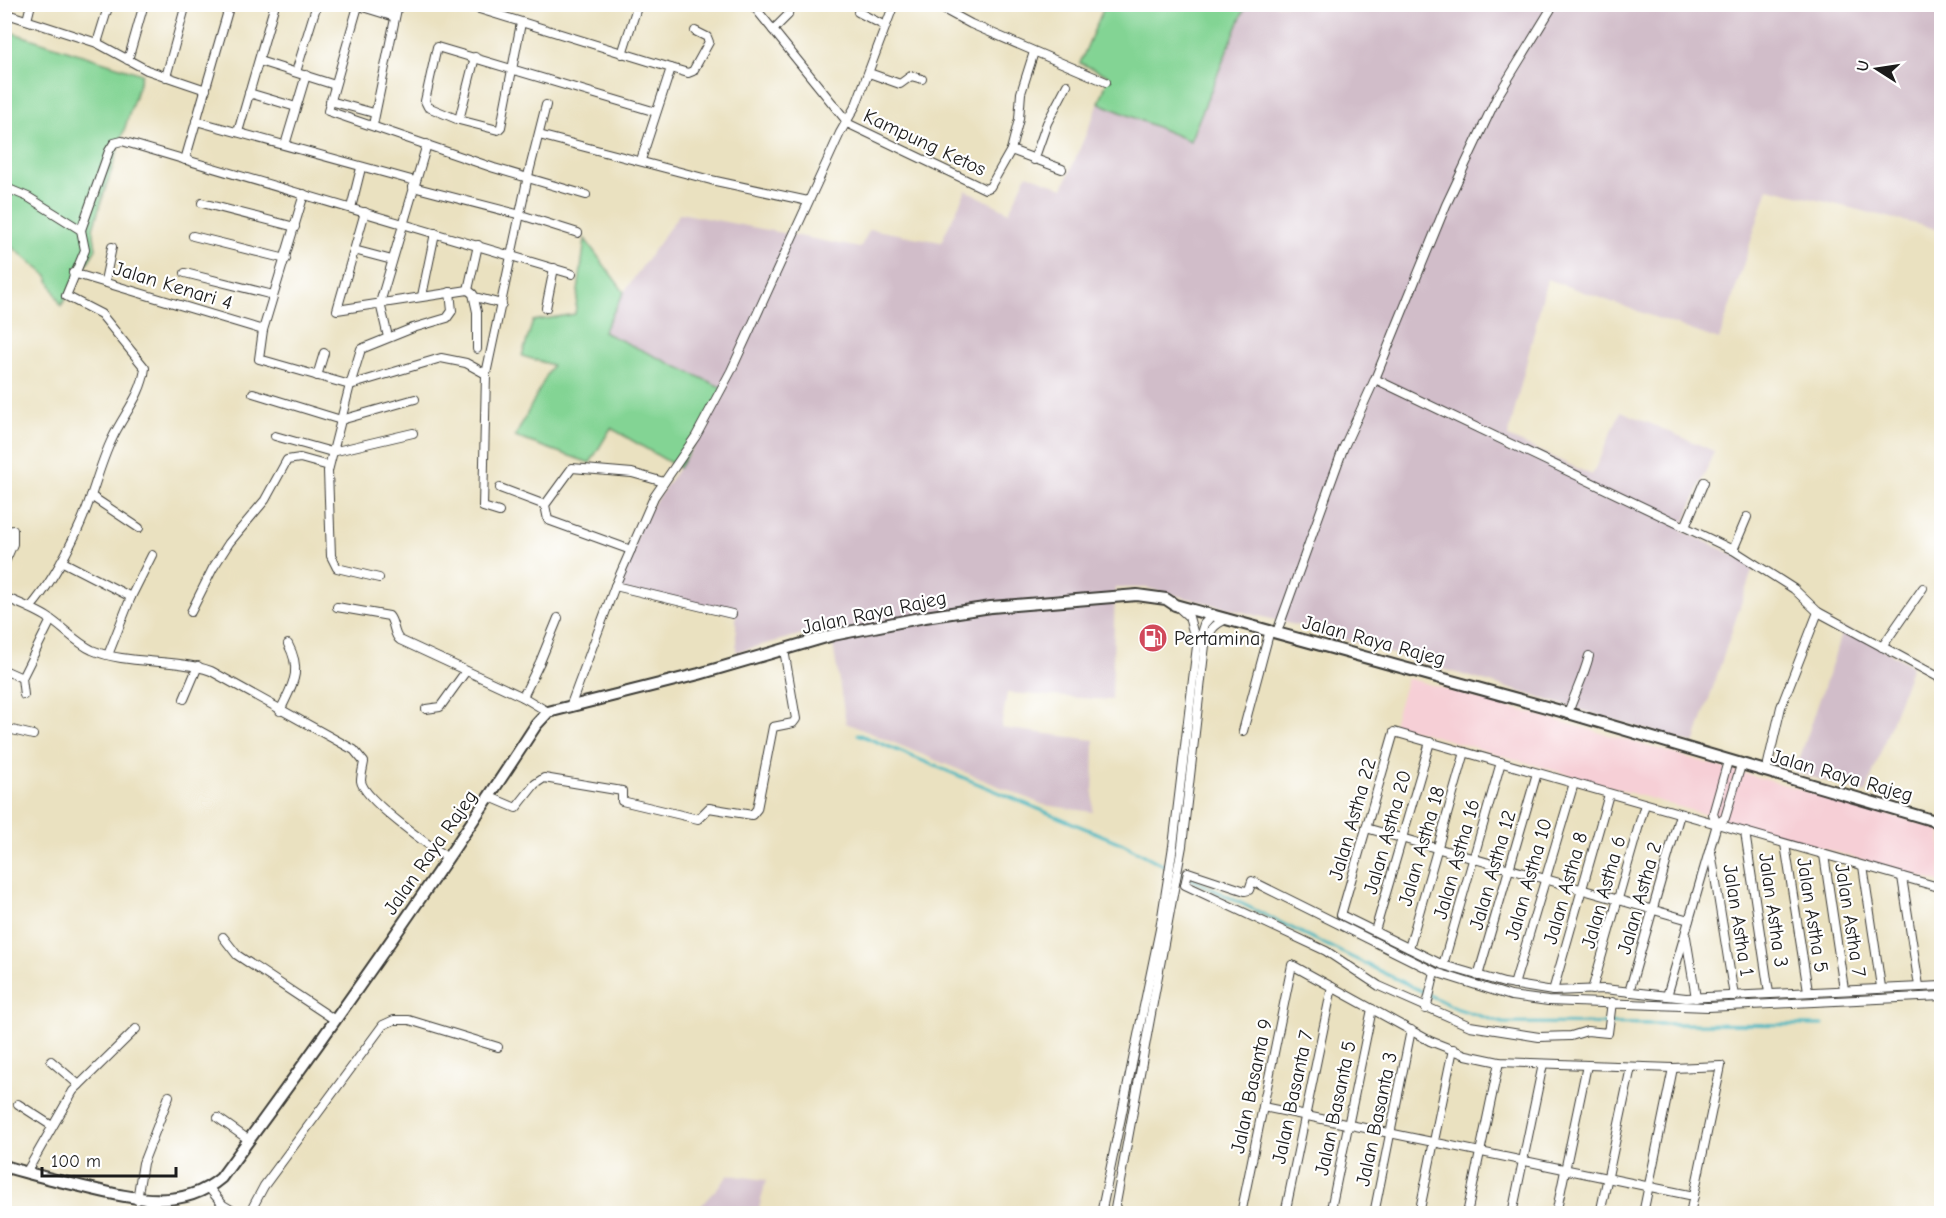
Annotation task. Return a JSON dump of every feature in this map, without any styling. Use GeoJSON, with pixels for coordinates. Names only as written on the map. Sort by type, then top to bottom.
{"type":"FeatureCollection","features":[{"type":"Feature","properties":{"kind":"main road","name":"Jalan Raya Rajeg"},"geometry":{"type":"LineString","coordinates":[[209,1188],[221,1178],[249,1140],[448,858],[536,725],[548,712],[833,635],[991,607],[1137,596],[1166,599],[1175,605],[1568,712],[1941,823]]}},
{"type":"Feature","properties":{"kind":"main road"},"geometry":{"type":"LineString","coordinates":[[4,1166],[137,1200],[168,1200],[209,1188]]}},
{"type":"Feature","properties":{"kind":"street"},"geometry":{"type":"LineString","coordinates":[[27,20],[31,4]]}},
{"type":"Feature","properties":{"kind":"street"},"geometry":{"type":"LineString","coordinates":[[97,43],[109,4]]}},
{"type":"Feature","properties":{"kind":"street"},"geometry":{"type":"LineString","coordinates":[[128,60],[144,4]]}},
{"type":"Feature","properties":{"kind":"street"},"geometry":{"type":"LineString","coordinates":[[166,77],[186,4]]}},
{"type":"Feature","properties":{"kind":"street"},"geometry":{"type":"LineString","coordinates":[[185,160],[230,4]]}},
{"type":"Feature","properties":{"kind":"street"},"geometry":{"type":"LineString","coordinates":[[238,132],[275,4]]}},
{"type":"Feature","properties":{"kind":"street"},"geometry":{"type":"LineString","coordinates":[[296,72],[317,4]]}},
{"type":"Feature","properties":{"kind":"street"},"geometry":{"type":"LineString","coordinates":[[373,125],[398,4]]}},
{"type":"Feature","properties":{"kind":"street"},"geometry":{"type":"LineString","coordinates":[[463,4],[688,73],[693,71],[709,42],[707,37],[695,31]]}},
{"type":"Feature","properties":{"kind":"street"},"geometry":{"type":"LineString","coordinates":[[622,54],[638,4]]}},
{"type":"Feature","properties":{"kind":"street"},"geometry":{"type":"LineString","coordinates":[[752,4],[846,122]]}},
{"type":"Feature","properties":{"kind":"street"},"geometry":{"type":"LineString","coordinates":[[773,30],[788,15],[789,4]]}},
{"type":"Feature","properties":{"kind":"street"},"geometry":{"type":"LineString","coordinates":[[570,707],[615,586],[631,550],[664,482],[696,436],[731,370],[808,201],[856,105],[894,4]]}},
{"type":"Feature","properties":{"kind":"street"},"geometry":{"type":"LineString","coordinates":[[934,4],[971,24],[1106,82]]}},
{"type":"Feature","properties":{"kind":"street"},"geometry":{"type":"LineString","coordinates":[[1243,731],[1274,631],[1343,448],[1376,379],[1446,205],[1482,126],[1518,60],[1554,4]]}},
{"type":"Feature","properties":{"kind":"street"},"geometry":{"type":"LineString","coordinates":[[395,17],[356,5],[329,112],[373,125],[392,135],[427,144],[494,168],[528,176],[586,195]]}},
{"type":"Feature","properties":{"kind":"street"},"geometry":{"type":"LineString","coordinates":[[858,12],[885,26]]}},
{"type":"Feature","properties":{"kind":"street"},"geometry":{"type":"LineString","coordinates":[[4,13],[97,43],[166,77],[206,90]]}},
{"type":"Feature","properties":{"kind":"street"},"geometry":{"type":"LineString","coordinates":[[521,23],[512,68],[501,124],[497,131],[459,120],[426,104],[436,49],[441,47],[512,68],[653,111]]}},
{"type":"Feature","properties":{"kind":"street","name":"Kampung Ketos"},"geometry":{"type":"LineString","coordinates":[[846,122],[883,142],[985,189],[990,187],[1011,150],[1019,119],[1021,93],[1034,52]]}},
{"type":"Feature","properties":{"kind":"street"},"geometry":{"type":"LineString","coordinates":[[459,120],[475,57]]}},
{"type":"Feature","properties":{"kind":"street"},"geometry":{"type":"LineString","coordinates":[[258,62],[335,85]]}},
{"type":"Feature","properties":{"kind":"street"},"geometry":{"type":"LineString","coordinates":[[641,160],[653,111],[671,68]]}},
{"type":"Feature","properties":{"kind":"street"},"geometry":{"type":"LineString","coordinates":[[869,73],[900,84],[910,76],[922,79]]}},
{"type":"Feature","properties":{"kind":"street"},"geometry":{"type":"LineString","coordinates":[[285,146],[306,75]]}},
{"type":"Feature","properties":{"kind":"street"},"geometry":{"type":"LineString","coordinates":[[1034,160],[1047,123],[1067,85]]}},
{"type":"Feature","properties":{"kind":"street"},"geometry":{"type":"LineString","coordinates":[[249,93],[296,107]]}},
{"type":"Feature","properties":{"kind":"street"},"geometry":{"type":"LineString","coordinates":[[330,101],[374,113]]}},
{"type":"Feature","properties":{"kind":"street"},"geometry":{"type":"LineString","coordinates":[[499,512],[483,507],[486,374],[528,176],[546,105]]}},
{"type":"Feature","properties":{"kind":"street"},"geometry":{"type":"LineString","coordinates":[[196,121],[578,233]]}},
{"type":"Feature","properties":{"kind":"street"},"geometry":{"type":"LineString","coordinates":[[539,135],[711,180],[808,201]]}},
{"type":"Feature","properties":{"kind":"street"},"geometry":{"type":"LineString","coordinates":[[30,608],[46,589],[78,529],[112,439],[144,379],[145,368],[101,314],[66,296],[85,250],[81,230],[114,143],[122,141],[572,274]]}},
{"type":"Feature","properties":{"kind":"street"},"geometry":{"type":"LineString","coordinates":[[388,337],[380,303],[427,144]]}},
{"type":"Feature","properties":{"kind":"street"},"geometry":{"type":"LineString","coordinates":[[1011,150],[1062,169]]}},
{"type":"Feature","properties":{"kind":"street"},"geometry":{"type":"LineString","coordinates":[[351,208],[361,168]]}},
{"type":"Feature","properties":{"kind":"street"},"geometry":{"type":"LineString","coordinates":[[4,187],[28,197],[81,230]]}},
{"type":"Feature","properties":{"kind":"street"},"geometry":{"type":"LineString","coordinates":[[304,194],[263,330],[259,359],[350,385],[441,358],[466,363],[486,374]]}},
{"type":"Feature","properties":{"kind":"street"},"geometry":{"type":"LineString","coordinates":[[202,203],[295,227]]}},
{"type":"Feature","properties":{"kind":"street"},"geometry":{"type":"LineString","coordinates":[[365,212],[337,310],[468,290]]}},
{"type":"Feature","properties":{"kind":"street"},"geometry":{"type":"LineString","coordinates":[[422,296],[435,233]]}},
{"type":"Feature","properties":{"kind":"street"},"geometry":{"type":"LineString","coordinates":[[193,236],[286,259]]}},
{"type":"Feature","properties":{"kind":"street"},"geometry":{"type":"LineString","coordinates":[[468,290],[478,245]]}},
{"type":"Feature","properties":{"kind":"street"},"geometry":{"type":"LineString","coordinates":[[105,281],[112,247]]}},
{"type":"Feature","properties":{"kind":"street"},"geometry":{"type":"LineString","coordinates":[[354,250],[392,260]]}},
{"type":"Feature","properties":{"kind":"street"},"geometry":{"type":"LineString","coordinates":[[546,308],[554,268]]}},
{"type":"Feature","properties":{"kind":"street","name":"Jalan Kenari 4"},"geometry":{"type":"LineString","coordinates":[[74,273],[263,330]]}},
{"type":"Feature","properties":{"kind":"street"},"geometry":{"type":"LineString","coordinates":[[185,273],[273,296]]}},
{"type":"Feature","properties":{"kind":"street"},"geometry":{"type":"LineString","coordinates":[[468,290],[475,297],[502,304]]}},
{"type":"Feature","properties":{"kind":"street"},"geometry":{"type":"LineString","coordinates":[[379,578],[337,568],[333,563],[329,466],[332,452],[361,349],[388,337],[447,318],[452,311],[450,292]]}},
{"type":"Feature","properties":{"kind":"street"},"geometry":{"type":"LineString","coordinates":[[475,297],[477,349]]}},
{"type":"Feature","properties":{"kind":"street"},"geometry":{"type":"LineString","coordinates":[[317,376],[324,353]]}},
{"type":"Feature","properties":{"kind":"street"},"geometry":{"type":"LineString","coordinates":[[1376,379],[1733,550],[1794,589],[1818,612],[1941,679]]}},
{"type":"Feature","properties":{"kind":"street"},"geometry":{"type":"LineString","coordinates":[[253,393],[341,420],[416,399]]}},
{"type":"Feature","properties":{"kind":"street"},"geometry":{"type":"LineString","coordinates":[[275,436],[332,452],[413,433]]}},
{"type":"Feature","properties":{"kind":"street"},"geometry":{"type":"LineString","coordinates":[[191,612],[213,568],[229,543],[252,519],[287,460],[300,458],[329,466]]}},
{"type":"Feature","properties":{"kind":"street"},"geometry":{"type":"LineString","coordinates":[[631,550],[548,520],[545,505],[572,468],[632,473],[664,482]]}},
{"type":"Feature","properties":{"kind":"street"},"geometry":{"type":"LineString","coordinates":[[1685,527],[1704,482]]}},
{"type":"Feature","properties":{"kind":"street"},"geometry":{"type":"LineString","coordinates":[[500,488],[545,505]]}},
{"type":"Feature","properties":{"kind":"street"},"geometry":{"type":"LineString","coordinates":[[91,496],[139,528]]}},
{"type":"Feature","properties":{"kind":"street"},"geometry":{"type":"LineString","coordinates":[[1733,550],[1747,517]]}},
{"type":"Feature","properties":{"kind":"street"},"geometry":{"type":"LineString","coordinates":[[4,564],[13,544],[13,530]]}},
{"type":"Feature","properties":{"kind":"street"},"geometry":{"type":"LineString","coordinates":[[108,655],[131,597],[152,555]]}},
{"type":"Feature","properties":{"kind":"street"},"geometry":{"type":"LineString","coordinates":[[61,561],[131,597]]}},
{"type":"Feature","properties":{"kind":"street"},"geometry":{"type":"LineString","coordinates":[[615,586],[732,614]]}},
{"type":"Feature","properties":{"kind":"street"},"geometry":{"type":"LineString","coordinates":[[1882,647],[1923,588]]}},
{"type":"Feature","properties":{"kind":"street"},"geometry":{"type":"LineString","coordinates":[[4,597],[30,608],[51,620],[82,644],[108,655],[198,666],[211,671],[354,750],[364,762],[361,781],[365,790],[405,827],[448,858]]}},
{"type":"Feature","properties":{"kind":"street"},"geometry":{"type":"LineString","coordinates":[[1175,605],[1189,617],[1195,629],[1197,646]]}},
{"type":"Feature","properties":{"kind":"street"},"geometry":{"type":"LineString","coordinates":[[337,607],[389,616],[397,638],[523,697],[548,712]]}},
{"type":"Feature","properties":{"kind":"street"},"geometry":{"type":"LineString","coordinates":[[1766,772],[1781,707],[1818,612]]}},
{"type":"Feature","properties":{"kind":"street"},"geometry":{"type":"LineString","coordinates":[[1101,1214],[1160,929],[1173,846],[1197,646],[1204,624],[1213,614]]}},
{"type":"Feature","properties":{"kind":"street"},"geometry":{"type":"LineString","coordinates":[[523,697],[538,669],[558,618]]}},
{"type":"Feature","properties":{"kind":"street"},"geometry":{"type":"LineString","coordinates":[[1113,1214],[1182,846],[1205,645],[1216,623],[1229,618]]}},
{"type":"Feature","properties":{"kind":"street"},"geometry":{"type":"LineString","coordinates":[[24,695],[22,678],[51,620]]}},
{"type":"Feature","properties":{"kind":"street"},"geometry":{"type":"LineString","coordinates":[[280,711],[295,679],[296,659],[288,644]]}},
{"type":"Feature","properties":{"kind":"street"},"geometry":{"type":"LineString","coordinates":[[490,797],[516,808],[535,784],[549,778],[622,792],[622,801],[698,819],[709,808],[752,815],[757,809],[773,726],[793,723],[796,719],[784,650]]}},
{"type":"Feature","properties":{"kind":"street"},"geometry":{"type":"LineString","coordinates":[[1568,712],[1578,685],[1584,677],[1589,656]]}},
{"type":"Feature","properties":{"kind":"street"},"geometry":{"type":"LineString","coordinates":[[184,699],[198,666]]}},
{"type":"Feature","properties":{"kind":"street"},"geometry":{"type":"LineString","coordinates":[[4,670],[22,678]]}},
{"type":"Feature","properties":{"kind":"street"},"geometry":{"type":"LineString","coordinates":[[426,709],[440,707],[466,671]]}},
{"type":"Feature","properties":{"kind":"street"},"geometry":{"type":"LineString","coordinates":[[4,728],[33,735]]}},
{"type":"Feature","properties":{"kind":"street","name":"Jalan Astha 22"},"geometry":{"type":"LineString","coordinates":[[1375,932],[1341,915],[1366,828],[1394,732],[1430,742]]}},
{"type":"Feature","properties":{"kind":"street"},"geometry":{"type":"LineString","coordinates":[[1430,742],[1941,889]]}},
{"type":"Feature","properties":{"kind":"street","name":"Jalan Astha 20"},"geometry":{"type":"LineString","coordinates":[[1375,932],[1430,742]]}},
{"type":"Feature","properties":{"kind":"street","name":"Jalan Astha 18"},"geometry":{"type":"LineString","coordinates":[[1408,948],[1465,752]]}},
{"type":"Feature","properties":{"kind":"street"},"geometry":{"type":"LineString","coordinates":[[1667,996],[1717,824],[1713,814],[1728,761]]}},
{"type":"Feature","properties":{"kind":"street","name":"Jalan Astha 16"},"geometry":{"type":"LineString","coordinates":[[1443,965],[1501,762]]}},
{"type":"Feature","properties":{"kind":"street"},"geometry":{"type":"LineString","coordinates":[[1717,824],[1725,818],[1741,765]]}},
{"type":"Feature","properties":{"kind":"street","name":"Jalan Astha 12"},"geometry":{"type":"LineString","coordinates":[[1478,975],[1537,773]]}},
{"type":"Feature","properties":{"kind":"street","name":"Jalan Astha 10"},"geometry":{"type":"LineString","coordinates":[[1514,985],[1574,783]]}},
{"type":"Feature","properties":{"kind":"street","name":"Jalan Astha 8"},"geometry":{"type":"LineString","coordinates":[[1552,992],[1610,794]]}},
{"type":"Feature","properties":{"kind":"street","name":"Jalan Astha 6"},"geometry":{"type":"LineString","coordinates":[[1592,990],[1645,804]]}},
{"type":"Feature","properties":{"kind":"street","name":"Jalan Astha 2"},"geometry":{"type":"LineString","coordinates":[[1629,992],[1680,814]]}},
{"type":"Feature","properties":{"kind":"street"},"geometry":{"type":"LineString","coordinates":[[1366,828],[1689,920]]}},
{"type":"Feature","properties":{"kind":"street","name":"Jalan Astha 3"},"geometry":{"type":"LineString","coordinates":[[1745,832],[1769,993]]}},
{"type":"Feature","properties":{"kind":"street","name":"Jalan Astha 5"},"geometry":{"type":"LineString","coordinates":[[1785,844],[1808,991]]}},
{"type":"Feature","properties":{"kind":"street","name":"Jalan Astha 1"},"geometry":{"type":"LineString","coordinates":[[1710,849],[1734,996]]}},
{"type":"Feature","properties":{"kind":"street","name":"Jalan Astha 7"},"geometry":{"type":"LineString","coordinates":[[1824,855],[1844,989]]}},
{"type":"Feature","properties":{"kind":"street"},"geometry":{"type":"LineString","coordinates":[[1863,866],[1881,987]]}},
{"type":"Feature","properties":{"kind":"street"},"geometry":{"type":"LineString","coordinates":[[1612,1002],[1608,1033],[1587,1031],[1571,1036],[1539,1037],[1470,1026],[1427,1005],[1379,986],[1326,951],[1300,937],[1186,883],[1188,874],[1189,871],[1245,891],[1249,890],[1250,882],[1256,883],[1436,972],[1511,996],[1548,1001],[1612,1002],[1708,1007],[1941,996]]}},
{"type":"Feature","properties":{"kind":"street"},"geometry":{"type":"LineString","coordinates":[[1902,877],[1919,986]]}},
{"type":"Feature","properties":{"kind":"street"},"geometry":{"type":"LineString","coordinates":[[1375,932],[1443,965],[1514,985],[1552,992],[1592,990],[1696,998],[1881,987],[1941,986]]}},
{"type":"Feature","properties":{"kind":"street"},"geometry":{"type":"LineString","coordinates":[[1685,933],[1696,998]]}},
{"type":"Feature","properties":{"kind":"street"},"geometry":{"type":"LineString","coordinates":[[223,937],[237,955],[334,1020]]}},
{"type":"Feature","properties":{"kind":"street","name":"Jalan Basanta 9"},"geometry":{"type":"LineString","coordinates":[[1241,1214],[1292,965],[1332,987]]}},
{"type":"Feature","properties":{"kind":"street"},"geometry":{"type":"LineString","coordinates":[[1427,1005],[1436,972]]}},
{"type":"Feature","properties":{"kind":"street"},"geometry":{"type":"LineString","coordinates":[[1332,987],[1453,1050],[1499,1062],[1673,1068],[1721,1066],[1690,1214]]}},
{"type":"Feature","properties":{"kind":"street","name":"Jalan Basanta 7"},"geometry":{"type":"LineString","coordinates":[[1285,1214],[1332,987]]}},
{"type":"Feature","properties":{"kind":"street","name":"Jalan Basanta 5"},"geometry":{"type":"LineString","coordinates":[[1330,1214],[1372,1009]]}},
{"type":"Feature","properties":{"kind":"street"},"geometry":{"type":"LineString","coordinates":[[249,1214],[264,1186],[384,1025],[394,1020],[409,1020],[498,1047]]}},
{"type":"Feature","properties":{"kind":"street"},"geometry":{"type":"LineString","coordinates":[[26,1173],[52,1126],[79,1085],[136,1029]]}},
{"type":"Feature","properties":{"kind":"street","name":"Jalan Basanta 3"},"geometry":{"type":"LineString","coordinates":[[1374,1214],[1411,1030]]}},
{"type":"Feature","properties":{"kind":"street"},"geometry":{"type":"LineString","coordinates":[[1419,1214],[1453,1050]]}},
{"type":"Feature","properties":{"kind":"street"},"geometry":{"type":"LineString","coordinates":[[51,1061],[79,1085]]}},
{"type":"Feature","properties":{"kind":"street"},"geometry":{"type":"LineString","coordinates":[[1467,1214],[1499,1062]]}},
{"type":"Feature","properties":{"kind":"street"},"geometry":{"type":"LineString","coordinates":[[1512,1214],[1543,1064]]}},
{"type":"Feature","properties":{"kind":"street"},"geometry":{"type":"LineString","coordinates":[[1556,1214],[1587,1065]]}},
{"type":"Feature","properties":{"kind":"street"},"geometry":{"type":"LineString","coordinates":[[1600,1214],[1630,1067]]}},
{"type":"Feature","properties":{"kind":"street"},"geometry":{"type":"LineString","coordinates":[[1643,1214],[1673,1068]]}},
{"type":"Feature","properties":{"kind":"street"},"geometry":{"type":"LineString","coordinates":[[137,1200],[143,1163],[169,1096]]}},
{"type":"Feature","properties":{"kind":"street"},"geometry":{"type":"LineString","coordinates":[[18,1104],[52,1126]]}},
{"type":"Feature","properties":{"kind":"street"},"geometry":{"type":"LineString","coordinates":[[1263,1107],[1694,1196]]}},
{"type":"Feature","properties":{"kind":"street"},"geometry":{"type":"LineString","coordinates":[[218,1119],[249,1140]]}},
{"type":"Feature","properties":{"kind":"street"},"geometry":{"type":"LineString","coordinates":[[209,1188],[223,1205],[237,1213]]}},
{"type":"Feature","properties":{"kind":"shaded area"},"geometry":{"type":"Polygon","coordinates":[[[1246,5],[1941,5],[1941,230],[1768,188],[1719,340],[1547,279],[1508,437],[1592,475],[1621,411],[1714,451],[1682,530],[1754,565],[1694,744],[1303,627],[1146,588],[1115,588],[1112,700],[1007,693],[1001,728],[1094,740],[1093,812],[1044,805],[846,723],[830,627],[736,652],[736,615],[619,590],[641,521],[689,454],[725,389],[602,332],[624,292],[680,213],[860,248],[870,229],[941,242],[966,190],[1009,212],[1027,174],[1063,188],[1099,103],[1190,141],[1246,5]]]}},
{"type":"Feature","properties":{"kind":"shaded area"},"geometry":{"type":"Polygon","coordinates":[[[1844,628],[1912,665],[1866,793],[1795,772],[1844,628]]]}},
{"type":"Feature","properties":{"kind":"shaded area"},"geometry":{"type":"Polygon","coordinates":[[[1407,678],[1941,829],[1941,883],[1393,724],[1407,678]]]}},
{"type":"Feature","properties":{"kind":"shaded area"},"geometry":{"type":"Polygon","coordinates":[[[729,1175],[766,1180],[758,1213],[694,1213],[729,1175]]]}},
{"type":"Feature","properties":{"kind":"green space"},"geometry":{"type":"Polygon","coordinates":[[[1105,5],[1246,5],[1190,141],[1099,103],[1109,76],[1080,63],[1105,5]]]}},
{"type":"Feature","properties":{"kind":"green space"},"geometry":{"type":"Polygon","coordinates":[[[4,30],[142,74],[93,228],[96,249],[61,306],[47,276],[5,241],[4,30]]]}},
{"type":"Feature","properties":{"kind":"green space"},"geometry":{"type":"Polygon","coordinates":[[[585,239],[624,292],[603,332],[725,389],[679,468],[611,428],[590,463],[515,437],[552,365],[522,356],[533,321],[575,314],[585,239]]]}},
{"type":"Feature","properties":{"kind":"waterway"},"geometry":{"type":"LineString","coordinates":[[858,734],[1123,844],[1167,867]]}},
{"type":"Feature","properties":{"kind":"waterway"},"geometry":{"type":"LineString","coordinates":[[1179,873],[1458,1009],[1503,1023],[1823,1025]]}},
{"type":"Feature","properties":{"kind":"place","name":"Pertamina"},"geometry":{"type":"Point","coordinates":[1153,638]}}]}
